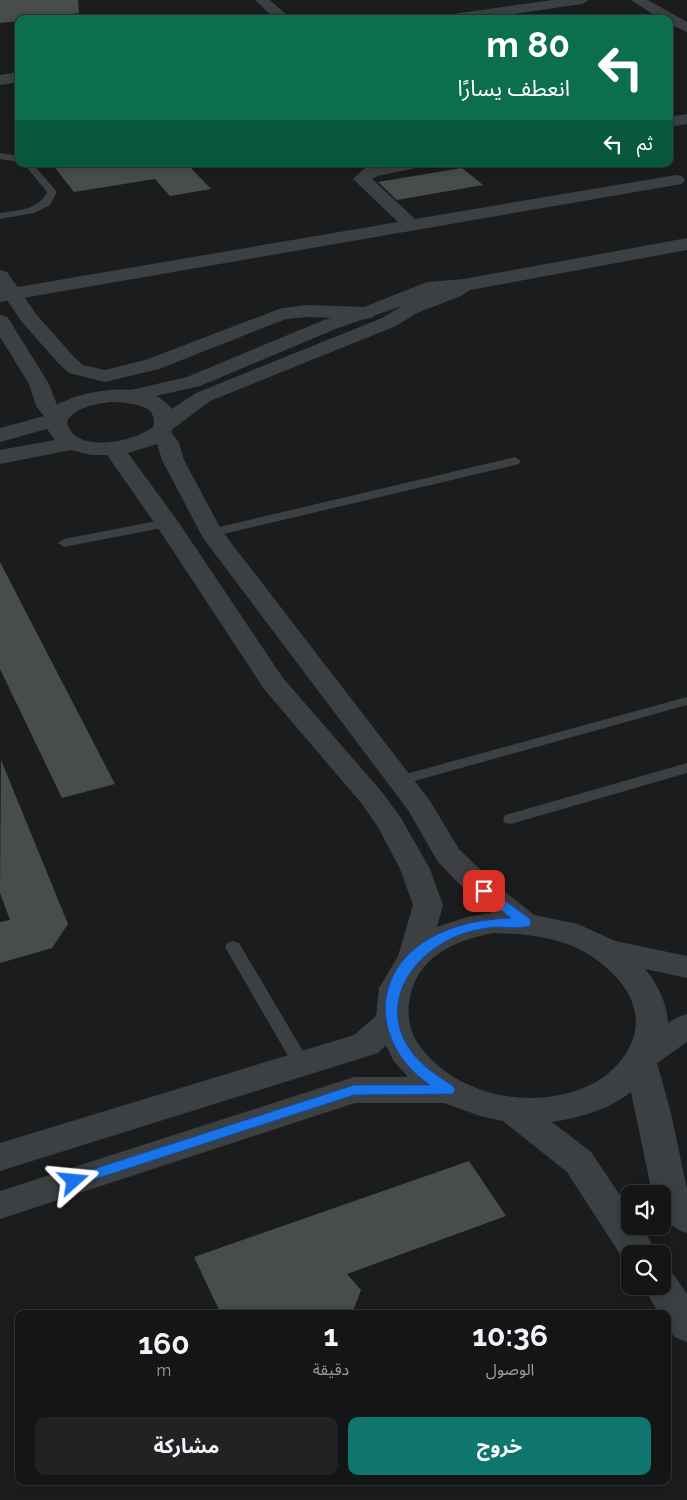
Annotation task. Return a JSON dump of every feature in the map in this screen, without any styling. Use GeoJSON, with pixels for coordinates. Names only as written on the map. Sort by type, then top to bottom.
{"type":"FeatureCollection","features":[{"type":"Feature","properties":{"kind":"street"},"geometry":{"type":"LineString","coordinates":[[262,0],[279,15]]}},
{"type":"Feature","properties":{"kind":"street"},"geometry":{"type":"LineString","coordinates":[[474,15],[582,0]]}},
{"type":"Feature","properties":{"kind":"street"},"geometry":{"type":"LineString","coordinates":[[638,0],[664,15]]}},
{"type":"Feature","properties":{"kind":"street"},"geometry":{"type":"LineString","coordinates":[[673,20],[687,28]]}},
{"type":"Feature","properties":{"kind":"street"},"geometry":{"type":"LineString","coordinates":[[0,80],[15,78]]}},
{"type":"Feature","properties":{"kind":"street"},"geometry":{"type":"LineString","coordinates":[[673,121],[687,119]]}},
{"type":"Feature","properties":{"kind":"street"},"geometry":{"type":"LineString","coordinates":[[396,167],[372,172],[362,179],[411,225]]}},
{"type":"Feature","properties":{"kind":"street"},"geometry":{"type":"LineString","coordinates":[[659,169],[681,183]]}},
{"type":"Feature","properties":{"kind":"street"},"geometry":{"type":"LineString","coordinates":[[6,295],[411,225],[681,183]]}},
{"type":"Feature","properties":{"kind":"street"},"geometry":{"type":"LineString","coordinates":[[0,434],[57,419],[70,407],[92,398],[129,396],[193,382],[331,324],[366,313],[434,286],[464,285],[687,244]]}},
{"type":"Feature","properties":{"kind":"street"},"geometry":{"type":"LineString","coordinates":[[0,276],[6,295],[76,369],[105,376],[152,365],[282,314],[308,311],[366,313],[389,322]]}},
{"type":"Feature","properties":{"kind":"street"},"geometry":{"type":"LineString","coordinates":[[0,321],[39,384],[47,406],[57,419],[56,428],[62,436],[73,443],[85,447],[114,449],[133,446],[149,440],[203,396],[389,322],[410,309],[454,292],[464,285]]}},
{"type":"Feature","properties":{"kind":"street"},"geometry":{"type":"LineString","coordinates":[[129,396],[158,406],[165,414],[163,428],[173,460],[211,533],[420,807],[448,855],[484,891],[525,922]]}},
{"type":"Feature","properties":{"kind":"street"},"geometry":{"type":"LineString","coordinates":[[0,457],[73,443]]}},
{"type":"Feature","properties":{"kind":"street"},"geometry":{"type":"LineString","coordinates":[[114,449],[167,524],[273,683],[372,798],[391,826],[415,869],[428,905],[413,958]]}},
{"type":"Feature","properties":{"kind":"street"},"geometry":{"type":"LineString","coordinates":[[687,1026],[641,1059],[619,1084],[589,1100],[553,1109],[514,1110],[479,1103],[448,1090],[426,1075],[409,1058],[398,1039],[392,1020],[392,998],[400,976],[413,958],[435,941],[462,929],[493,923],[525,922],[560,929],[593,942],[621,961],[641,985],[651,1012],[650,1040],[641,1059],[670,1193],[687,1219]]}},
{"type":"Feature","properties":{"kind":"street"},"geometry":{"type":"LineString","coordinates":[[606,950],[687,967]]}},
{"type":"Feature","properties":{"kind":"street"},"geometry":{"type":"LineString","coordinates":[[0,1157],[366,1044],[392,1020]]}},
{"type":"Feature","properties":{"kind":"street"},"geometry":{"type":"LineString","coordinates":[[0,1205],[354,1090],[448,1090]]}},
{"type":"Feature","properties":{"kind":"street"},"geometry":{"type":"LineString","coordinates":[[514,1110],[579,1162],[634,1245]]}},
{"type":"Feature","properties":{"kind":"street"},"geometry":{"type":"LineString","coordinates":[[667,1295],[687,1326]]}},
{"type":"Feature","properties":{"kind":"lane"},"geometry":{"type":"LineString","coordinates":[[0,156],[15,158]]}},
{"type":"Feature","properties":{"kind":"lane"},"geometry":{"type":"LineString","coordinates":[[0,216],[31,211],[47,203],[52,192],[31,167]]}},
{"type":"Feature","properties":{"kind":"lane"},"geometry":{"type":"LineString","coordinates":[[211,533],[515,461]]}},
{"type":"Feature","properties":{"kind":"lane"},"geometry":{"type":"LineString","coordinates":[[64,544],[167,524]]}},
{"type":"Feature","properties":{"kind":"lane"},"geometry":{"type":"LineString","coordinates":[[400,780],[687,701]]}},
{"type":"Feature","properties":{"kind":"lane"},"geometry":{"type":"LineString","coordinates":[[511,819],[687,768]]}},
{"type":"Feature","properties":{"kind":"lane"},"geometry":{"type":"LineString","coordinates":[[233,947],[301,1063]]}},
{"type":"Feature","properties":{"kind":"building"},"geometry":{"type":"Polygon","coordinates":[[[0,0],[78,0],[79,13],[65,15],[15,15],[15,21],[0,23],[0,0]]]}},
{"type":"Feature","properties":{"kind":"building"},"geometry":{"type":"Polygon","coordinates":[[[54,167],[190,167],[211,189],[170,196],[155,179],[74,192],[54,167]]]}},
{"type":"Feature","properties":{"kind":"building"},"geometry":{"type":"Polygon","coordinates":[[[462,168],[483,185],[397,200],[378,182],[462,168]]]}},
{"type":"Feature","properties":{"kind":"building"},"geometry":{"type":"Polygon","coordinates":[[[0,562],[115,784],[62,798],[0,669],[0,562]]]}},
{"type":"Feature","properties":{"kind":"building"},"geometry":{"type":"Polygon","coordinates":[[[1,760],[68,924],[52,948],[0,963],[0,922],[10,920],[0,893],[1,760]]]}},
{"type":"Feature","properties":{"kind":"building"},"geometry":{"type":"Polygon","coordinates":[[[469,1161],[506,1216],[347,1274],[361,1290],[354,1310],[219,1310],[194,1257],[469,1161]]]}},
{"type":"Feature","properties":{"kind":"route"},"geometry":{"type":"LineString","coordinates":[[74,1181],[354,1090],[448,1090],[426,1075],[409,1058],[398,1039],[392,1020],[392,998],[400,976],[413,958],[435,941],[462,929],[493,923],[525,922],[484,891]]}}]}
